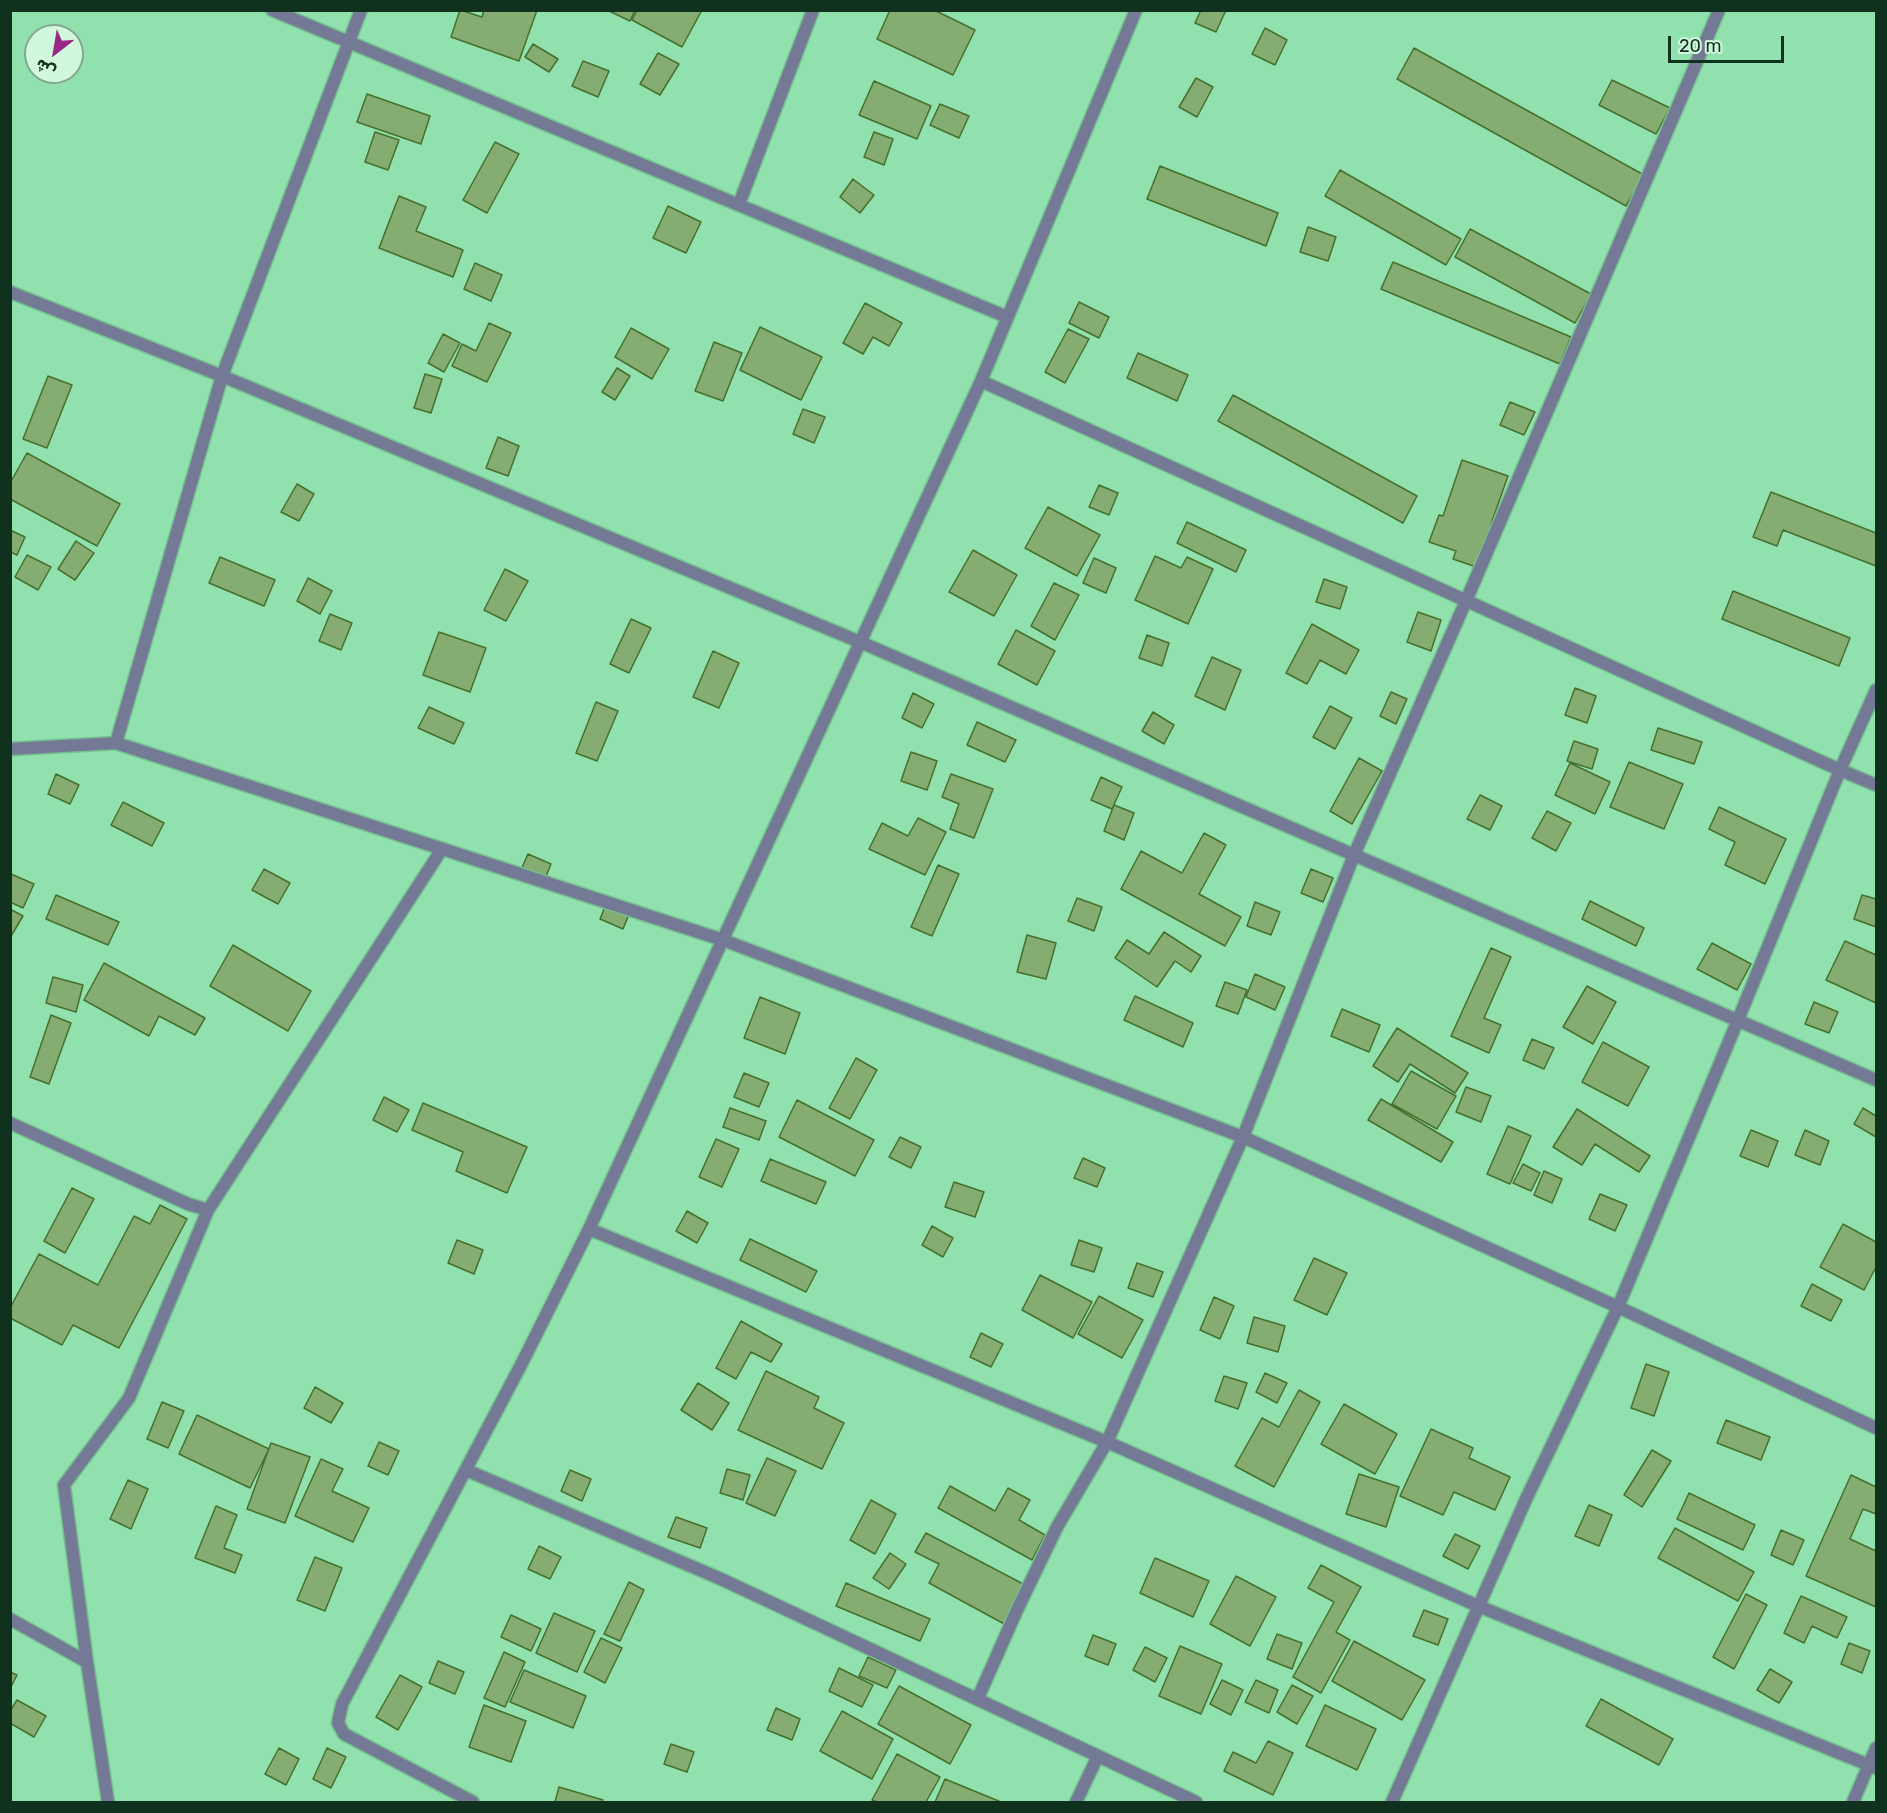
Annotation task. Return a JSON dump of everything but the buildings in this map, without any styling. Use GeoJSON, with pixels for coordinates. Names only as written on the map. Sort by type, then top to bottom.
{"type":"FeatureCollection","features":[{"type":"Feature","properties":{"kind":"street"},"geometry":{"type":"LineString","coordinates":[[272,10],[1007,317]]}},
{"type":"Feature","properties":{"kind":"street"},"geometry":{"type":"LineString","coordinates":[[116,743],[222,376],[361,10]]}},
{"type":"Feature","properties":{"kind":"street"},"geometry":{"type":"LineString","coordinates":[[739,204],[813,10]]}},
{"type":"Feature","properties":{"kind":"street"},"geometry":{"type":"LineString","coordinates":[[473,1803],[350,1738],[340,1729],[338,1723],[342,1704],[522,1363],[589,1229],[981,381],[1136,10]]}},
{"type":"Feature","properties":{"kind":"street"},"geometry":{"type":"LineString","coordinates":[[978,1698],[1057,1527],[1107,1442],[1243,1137],[1354,855],[1466,601],[1719,10]]}},
{"type":"Feature","properties":{"kind":"street"},"geometry":{"type":"LineString","coordinates":[[10,291],[222,376],[860,642],[1876,1080]]}},
{"type":"Feature","properties":{"kind":"street"},"geometry":{"type":"LineString","coordinates":[[981,381],[1840,771],[1876,785]]}},
{"type":"Feature","properties":{"kind":"street"},"geometry":{"type":"LineString","coordinates":[[1392,1803],[1532,1486],[1618,1307],[1840,771],[1876,690]]}},
{"type":"Feature","properties":{"kind":"street"},"geometry":{"type":"LineString","coordinates":[[10,749],[116,743],[723,940],[1243,1137],[1618,1307],[1876,1428]]}},
{"type":"Feature","properties":{"kind":"street"},"geometry":{"type":"LineString","coordinates":[[108,1803],[64,1485],[129,1398],[208,1210],[442,849]]}},
{"type":"Feature","properties":{"kind":"street"},"geometry":{"type":"LineString","coordinates":[[10,1123],[188,1204],[208,1210]]}},
{"type":"Feature","properties":{"kind":"street"},"geometry":{"type":"LineString","coordinates":[[589,1229],[1107,1442],[1478,1606],[1873,1766]]}},
{"type":"Feature","properties":{"kind":"street"},"geometry":{"type":"LineString","coordinates":[[466,1470],[721,1579],[978,1698],[1097,1758],[1196,1803]]}},
{"type":"Feature","properties":{"kind":"street"},"geometry":{"type":"LineString","coordinates":[[10,1619],[87,1662]]}},
{"type":"Feature","properties":{"kind":"street"},"geometry":{"type":"LineString","coordinates":[[1853,1803],[1873,1766],[1876,1748]]}},
{"type":"Feature","properties":{"kind":"street"},"geometry":{"type":"LineString","coordinates":[[1076,1803],[1097,1758]]}}]}
